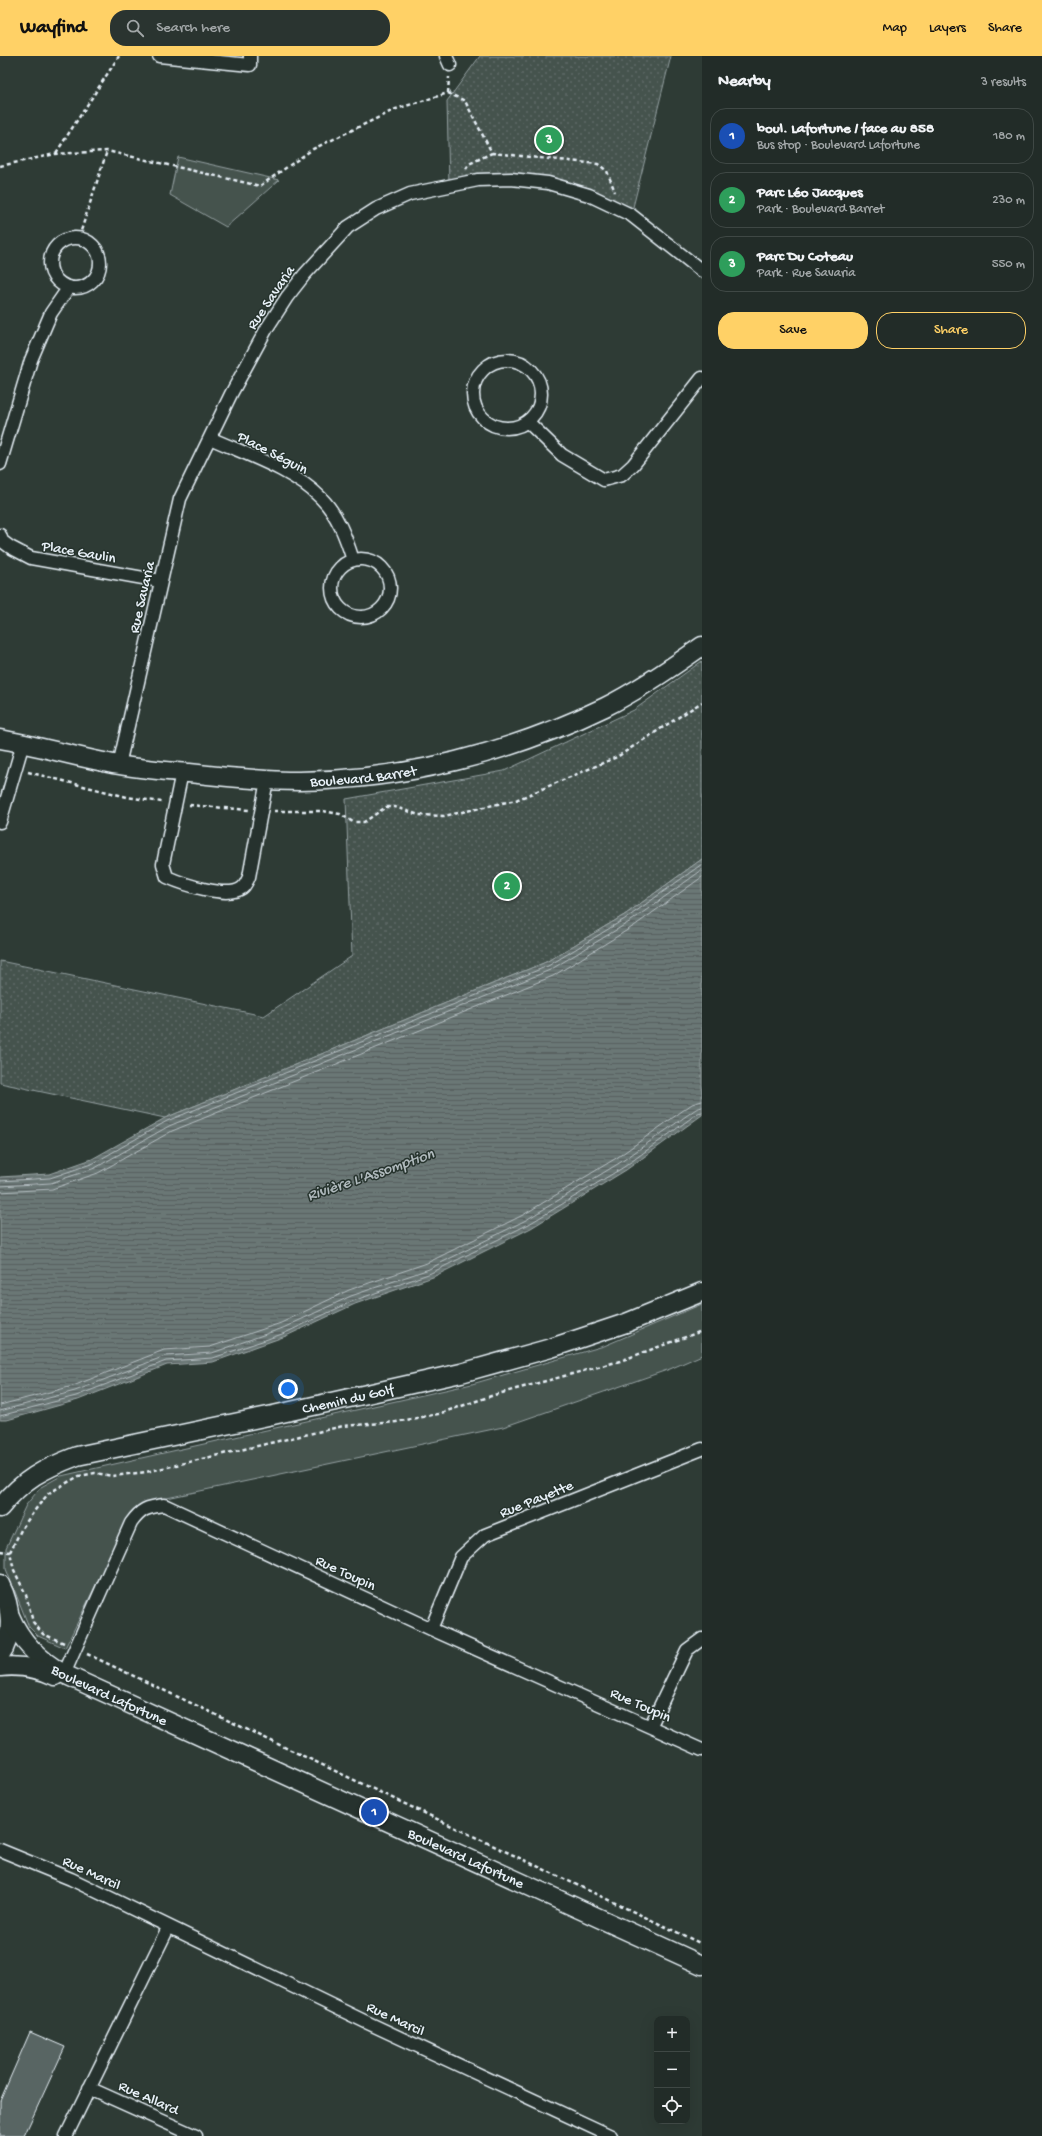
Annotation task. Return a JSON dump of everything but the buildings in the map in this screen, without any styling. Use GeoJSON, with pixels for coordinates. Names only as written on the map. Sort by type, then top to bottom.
{"type":"FeatureCollection","features":[{"type":"Feature","properties":{"kind":"street"},"geometry":{"type":"LineString","coordinates":[[158,56],[250,61]]}},
{"type":"Feature","properties":{"kind":"street","name":"Rue Savaria"},"geometry":{"type":"LineString","coordinates":[[119,765],[180,499],[231,394],[287,297],[305,274],[348,227],[376,209],[410,194],[478,180],[511,179],[548,183],[590,195],[623,211],[702,271]]}},
{"type":"Feature","properties":{"kind":"street"},"geometry":{"type":"LineString","coordinates":[[79,237],[87,240],[96,248],[101,259],[101,267],[92,282],[77,288],[61,284],[55,278],[51,270],[50,262],[52,253],[62,241],[79,237]]}},
{"type":"Feature","properties":{"kind":"street"},"geometry":{"type":"LineString","coordinates":[[0,464],[31,360],[51,313],[69,287]]}},
{"type":"Feature","properties":{"kind":"street"},"geometry":{"type":"LineString","coordinates":[[506,361],[517,362],[526,366],[534,374],[539,383],[542,394],[540,404],[535,414],[528,422],[517,427],[506,428],[494,426],[484,420],[477,410],[474,399],[474,388],[478,377],[486,368],[495,363],[506,361]]}},
{"type":"Feature","properties":{"kind":"street"},"geometry":{"type":"LineString","coordinates":[[528,422],[562,455],[604,480],[622,475],[633,465],[702,378]]}},
{"type":"Feature","properties":{"kind":"street","name":"Place Séguin"},"geometry":{"type":"LineString","coordinates":[[210,438],[292,476],[321,497],[335,516],[348,542],[353,560]]}},
{"type":"Feature","properties":{"kind":"street","name":"Place Gaulin"},"geometry":{"type":"LineString","coordinates":[[0,536],[2,541],[10,547],[31,558],[160,581]]}},
{"type":"Feature","properties":{"kind":"street"},"geometry":{"type":"LineString","coordinates":[[353,560],[371,560],[385,571],[389,580],[390,589],[384,606],[378,612],[369,615],[351,615],[337,604],[332,587],[336,574],[345,564],[353,560]]}},
{"type":"Feature","properties":{"kind":"street","name":"Boulevard Barret"},"geometry":{"type":"LineString","coordinates":[[0,739],[119,765],[267,780],[299,781],[353,778],[411,771],[481,755],[547,732],[606,707],[661,675],[702,646]]}},
{"type":"Feature","properties":{"kind":"street"},"geometry":{"type":"LineString","coordinates":[[0,822],[23,743]]}},
{"type":"Feature","properties":{"kind":"street"},"geometry":{"type":"LineString","coordinates":[[182,772],[163,864],[167,877],[185,885],[222,892],[234,891],[243,887],[248,877],[267,780]]}},
{"type":"Feature","properties":{"kind":"street","name":"Chemin du Golf"},"geometry":{"type":"LineString","coordinates":[[0,1508],[14,1490],[29,1478],[52,1466],[77,1456],[273,1415],[461,1373],[551,1348],[626,1323],[702,1292]]}},
{"type":"Feature","properties":{"kind":"street","name":"Rue Payette"},"geometry":{"type":"LineString","coordinates":[[431,1629],[461,1557],[485,1535],[702,1450]]}},
{"type":"Feature","properties":{"kind":"street","name":"Rue Toupin"},"geometry":{"type":"LineString","coordinates":[[64,1674],[131,1523],[139,1512],[151,1507],[164,1505],[431,1629],[650,1725],[702,1750]]}},
{"type":"Feature","properties":{"kind":"street"},"geometry":{"type":"LineString","coordinates":[[0,1584],[7,1600],[10,1616],[9,1634],[0,1655]]}},
{"type":"Feature","properties":{"kind":"street","name":"Boulevard Lafortune"},"geometry":{"type":"LineString","coordinates":[[10,1616],[16,1630],[33,1652],[52,1667],[64,1674],[702,1965]]}},
{"type":"Feature","properties":{"kind":"street"},"geometry":{"type":"LineString","coordinates":[[650,1725],[687,1650],[702,1639]]}},
{"type":"Feature","properties":{"kind":"street","name":"Boulevard Lafortune"},"geometry":{"type":"LineString","coordinates":[[0,1667],[22,1666],[41,1669],[214,1749],[230,1750]]}},
{"type":"Feature","properties":{"kind":"street","name":"Rue Marcil"},"geometry":{"type":"LineString","coordinates":[[0,1850],[71,1879],[168,1928],[611,2136]]}},
{"type":"Feature","properties":{"kind":"street"},"geometry":{"type":"LineString","coordinates":[[66,2136],[168,1928]]}},
{"type":"Feature","properties":{"kind":"street","name":"Rue Allard"},"geometry":{"type":"LineString","coordinates":[[89,2088],[196,2136]]}},
{"type":"Feature","properties":{"kind":"path"},"geometry":{"type":"LineString","coordinates":[[56,154],[119,56]]}},
{"type":"Feature","properties":{"kind":"path"},"geometry":{"type":"LineString","coordinates":[[0,166],[56,154],[107,151],[260,186],[313,149],[396,109],[448,93],[466,101],[492,153],[598,164],[608,171],[623,211]]}},
{"type":"Feature","properties":{"kind":"path"},"geometry":{"type":"LineString","coordinates":[[79,237],[107,151]]}},
{"type":"Feature","properties":{"kind":"path"},"geometry":{"type":"LineString","coordinates":[[60,1641],[43,1634],[33,1622],[26,1595],[14,1570],[10,1552],[22,1528],[38,1506],[49,1494],[79,1476],[94,1473],[112,1476],[146,1472],[343,1426],[396,1422],[438,1414],[494,1395],[620,1362],[702,1331]]}},
{"type":"Feature","properties":{"kind":"path"},"geometry":{"type":"LineString","coordinates":[[0,1551],[10,1552]]}},
{"type":"Feature","properties":{"kind":"path"},"geometry":{"type":"LineString","coordinates":[[92,1656],[702,1944]]}},
{"type":"Feature","properties":{"kind":"shaded area"},"geometry":{"type":"Polygon","coordinates":[[[480,56],[671,56],[631,215],[548,183],[449,186],[447,101],[480,56]]]}},
{"type":"Feature","properties":{"kind":"shaded area"},"geometry":{"type":"Polygon","coordinates":[[[178,157],[279,180],[226,227],[170,195],[178,157]]]}},
{"type":"Feature","properties":{"kind":"shaded area"},"geometry":{"type":"Polygon","coordinates":[[[702,661],[702,859],[626,914],[546,962],[165,1118],[0,1083],[0,961],[264,1016],[352,956],[346,799],[504,771],[634,710],[702,661]]]}},
{"type":"Feature","properties":{"kind":"shaded area"},"geometry":{"type":"Polygon","coordinates":[[[702,1304],[702,1355],[670,1369],[503,1427],[148,1502],[130,1515],[65,1648],[38,1636],[29,1627],[6,1569],[6,1548],[26,1505],[41,1487],[61,1476],[472,1384],[604,1346],[702,1304]]]}},
{"type":"Feature","properties":{"kind":"water","name":"Rivière L'Assomption"},"geometry":{"type":"Polygon","coordinates":[[[702,859],[702,1115],[626,1170],[531,1228],[433,1277],[355,1304],[286,1336],[213,1362],[167,1365],[78,1400],[7,1420],[0,1420],[0,1177],[49,1174],[92,1159],[165,1118],[546,962],[626,914],[702,859]]]}},
{"type":"Feature","properties":{"kind":"place","name":"Parc Du Coteau"},"geometry":{"type":"Point","coordinates":[549,140]}},
{"type":"Feature","properties":{"kind":"place","name":"Parc Léo Jacques"},"geometry":{"type":"Point","coordinates":[507,886]}},
{"type":"Feature","properties":{"kind":"place","name":"boul. Lafortune / face au 858"},"geometry":{"type":"Point","coordinates":[374,1812]}}]}
